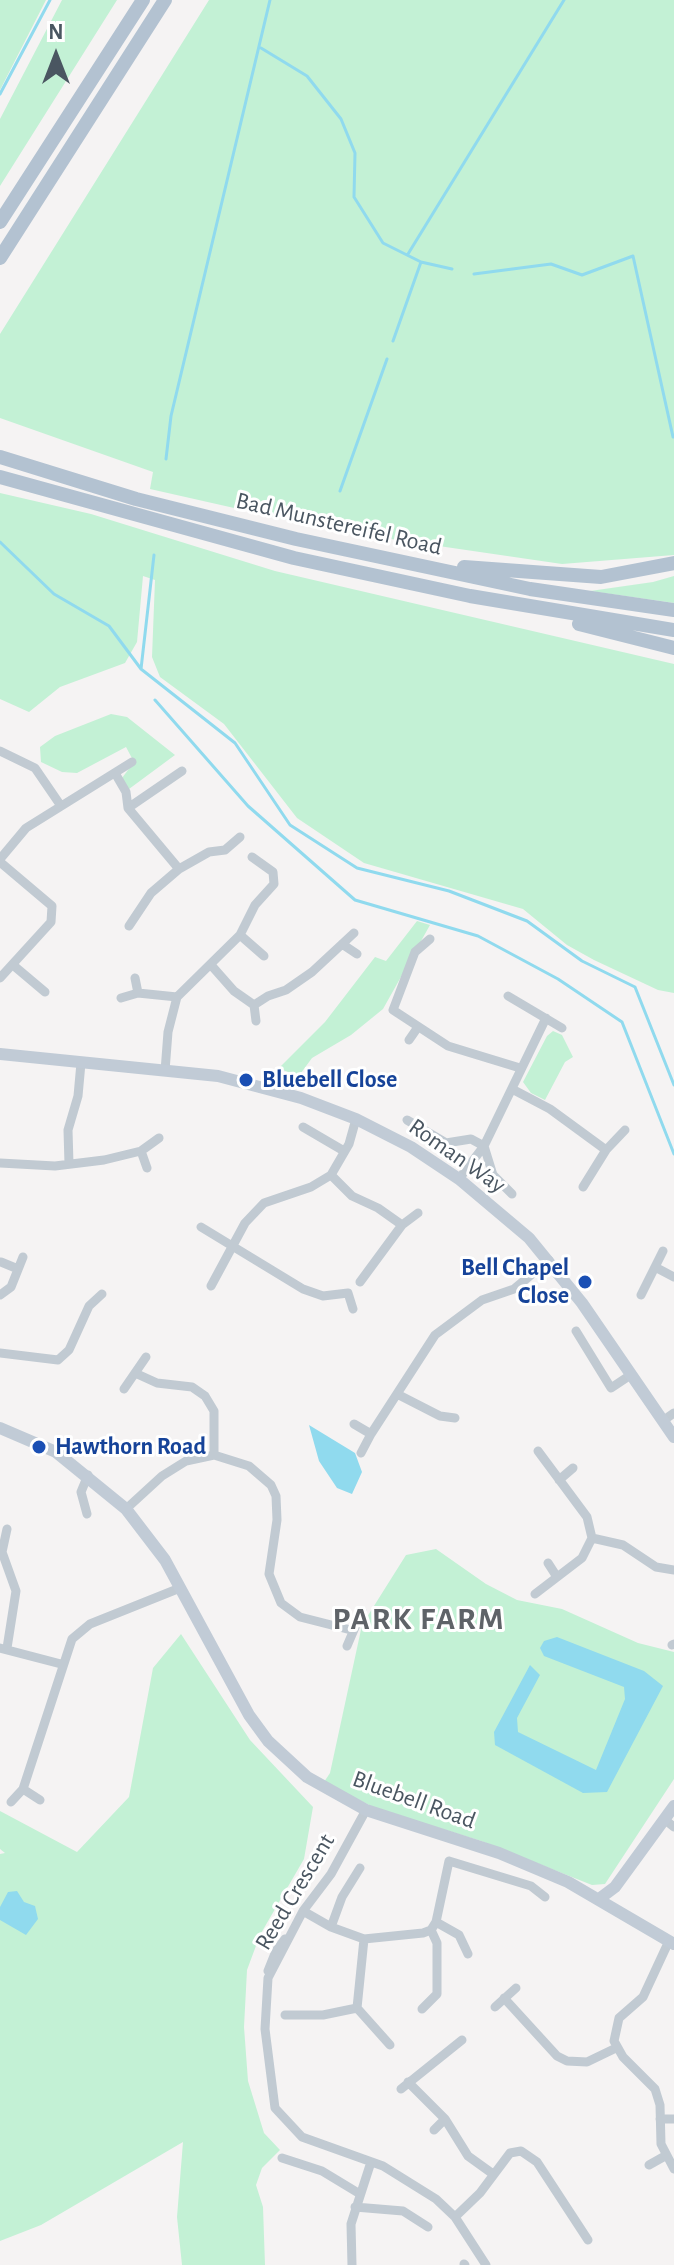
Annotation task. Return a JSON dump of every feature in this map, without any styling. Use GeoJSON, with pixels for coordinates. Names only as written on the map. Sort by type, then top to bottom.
{"type":"FeatureCollection","features":[{"type":"Feature","properties":{"kind":"main road"},"geometry":{"type":"LineString","coordinates":[[0,222],[143,0]]}},
{"type":"Feature","properties":{"kind":"main road"},"geometry":{"type":"LineString","coordinates":[[0,258],[165,0]]}},
{"type":"Feature","properties":{"kind":"main road","name":"Bad Munstereifel Road"},"geometry":{"type":"LineString","coordinates":[[0,457],[136,499],[296,539],[530,589],[674,610]]}},
{"type":"Feature","properties":{"kind":"main road","name":"Bad Munstereifel Road"},"geometry":{"type":"LineString","coordinates":[[0,477],[294,558],[470,596],[674,630]]}},
{"type":"Feature","properties":{"kind":"main road"},"geometry":{"type":"LineString","coordinates":[[412,563],[601,577],[674,563]]}},
{"type":"Feature","properties":{"kind":"main road"},"geometry":{"type":"LineString","coordinates":[[470,596],[674,648]]}},
{"type":"Feature","properties":{"kind":"street"},"geometry":{"type":"LineString","coordinates":[[0,751],[35,768],[61,806]]}},
{"type":"Feature","properties":{"kind":"street"},"geometry":{"type":"LineString","coordinates":[[0,978],[51,922],[52,906],[0,861],[26,828],[132,762]]}},
{"type":"Feature","properties":{"kind":"street"},"geometry":{"type":"LineString","coordinates":[[128,808],[182,771]]}},
{"type":"Feature","properties":{"kind":"street"},"geometry":{"type":"LineString","coordinates":[[115,773],[126,792],[128,808],[179,869]]}},
{"type":"Feature","properties":{"kind":"street"},"geometry":{"type":"LineString","coordinates":[[129,926],[151,893],[179,869],[209,852],[225,850],[240,837]]}},
{"type":"Feature","properties":{"kind":"street"},"geometry":{"type":"LineString","coordinates":[[165,1071],[168,1032],[177,997],[240,935],[255,905],[274,884],[273,872],[252,857]]}},
{"type":"Feature","properties":{"kind":"street"},"geometry":{"type":"LineString","coordinates":[[254,1005],[286,990],[354,933]]}},
{"type":"Feature","properties":{"kind":"street"},"geometry":{"type":"LineString","coordinates":[[240,935],[264,956]]}},
{"type":"Feature","properties":{"kind":"street"},"geometry":{"type":"LineString","coordinates":[[430,939],[415,952],[393,1010],[448,1046],[520,1068]]}},
{"type":"Feature","properties":{"kind":"street"},"geometry":{"type":"LineString","coordinates":[[342,944],[357,954]]}},
{"type":"Feature","properties":{"kind":"street"},"geometry":{"type":"LineString","coordinates":[[13,965],[45,992]]}},
{"type":"Feature","properties":{"kind":"street"},"geometry":{"type":"LineString","coordinates":[[211,965],[234,991],[254,1005],[256,1021]]}},
{"type":"Feature","properties":{"kind":"street"},"geometry":{"type":"LineString","coordinates":[[135,978],[138,993]]}},
{"type":"Feature","properties":{"kind":"street"},"geometry":{"type":"LineString","coordinates":[[121,998],[138,993],[177,997]]}},
{"type":"Feature","properties":{"kind":"street"},"geometry":{"type":"LineString","coordinates":[[508,996],[562,1028]]}},
{"type":"Feature","properties":{"kind":"street"},"geometry":{"type":"LineString","coordinates":[[459,1179],[484,1146],[546,1018]]}},
{"type":"Feature","properties":{"kind":"street"},"geometry":{"type":"LineString","coordinates":[[409,1040],[418,1027]]}},
{"type":"Feature","properties":{"kind":"street","name":"Roman Way"},"geometry":{"type":"LineString","coordinates":[[0,1054],[218,1076],[356,1119],[411,1147],[459,1179],[529,1238],[549,1260],[629,1376],[669,1417],[674,1437]]}},
{"type":"Feature","properties":{"kind":"street"},"geometry":{"type":"LineString","coordinates":[[69,1164],[68,1130],[78,1096],[81,1063]]}},
{"type":"Feature","properties":{"kind":"street"},"geometry":{"type":"LineString","coordinates":[[512,1089],[550,1109],[606,1150]]}},
{"type":"Feature","properties":{"kind":"street"},"geometry":{"type":"LineString","coordinates":[[211,1286],[245,1223],[264,1203],[311,1187],[331,1175],[356,1119]]}},
{"type":"Feature","properties":{"kind":"street"},"geometry":{"type":"LineString","coordinates":[[407,1120],[446,1143],[471,1139],[484,1146],[493,1175],[512,1194]]}},
{"type":"Feature","properties":{"kind":"street"},"geometry":{"type":"LineString","coordinates":[[303,1127],[344,1151]]}},
{"type":"Feature","properties":{"kind":"street"},"geometry":{"type":"LineString","coordinates":[[583,1187],[606,1150],[625,1130]]}},
{"type":"Feature","properties":{"kind":"street"},"geometry":{"type":"LineString","coordinates":[[0,1163],[69,1164],[141,1151],[159,1138]]}},
{"type":"Feature","properties":{"kind":"street"},"geometry":{"type":"LineString","coordinates":[[141,1151],[147,1168]]}},
{"type":"Feature","properties":{"kind":"street"},"geometry":{"type":"LineString","coordinates":[[331,1175],[352,1196],[378,1208],[402,1225]]}},
{"type":"Feature","properties":{"kind":"street"},"geometry":{"type":"LineString","coordinates":[[360,1282],[402,1225],[418,1213]]}},
{"type":"Feature","properties":{"kind":"street"},"geometry":{"type":"LineString","coordinates":[[201,1227],[303,1289],[323,1296],[348,1293],[353,1309]]}},
{"type":"Feature","properties":{"kind":"street"},"geometry":{"type":"LineString","coordinates":[[641,1295],[663,1251]]}},
{"type":"Feature","properties":{"kind":"street"},"geometry":{"type":"LineString","coordinates":[[0,1295],[11,1287],[23,1257]]}},
{"type":"Feature","properties":{"kind":"street"},"geometry":{"type":"LineString","coordinates":[[361,1453],[422,1352],[448,1322],[482,1300],[514,1289],[549,1260]]}},
{"type":"Feature","properties":{"kind":"street"},"geometry":{"type":"LineString","coordinates":[[1,1262],[18,1269]]}},
{"type":"Feature","properties":{"kind":"street"},"geometry":{"type":"LineString","coordinates":[[655,1267],[674,1277]]}},
{"type":"Feature","properties":{"kind":"street"},"geometry":{"type":"LineString","coordinates":[[0,1353],[17,1353],[50,1362],[58,1360],[69,1350],[89,1306],[102,1294]]}},
{"type":"Feature","properties":{"kind":"street"},"geometry":{"type":"LineString","coordinates":[[576,1331],[611,1388],[629,1376]]}},
{"type":"Feature","properties":{"kind":"street"},"geometry":{"type":"LineString","coordinates":[[124,1389],[146,1357]]}},
{"type":"Feature","properties":{"kind":"street"},"geometry":{"type":"LineString","coordinates":[[135,1373],[157,1383],[192,1387],[205,1396],[214,1411],[214,1455]]}},
{"type":"Feature","properties":{"kind":"street"},"geometry":{"type":"LineString","coordinates":[[397,1394],[440,1416],[455,1418]]}},
{"type":"Feature","properties":{"kind":"street"},"geometry":{"type":"LineString","coordinates":[[354,1424],[371,1434]]}},
{"type":"Feature","properties":{"kind":"street","name":"Bluebell Road"},"geometry":{"type":"LineString","coordinates":[[0,1428],[46,1446],[88,1475],[126,1509],[165,1560],[249,1715],[268,1741],[307,1777],[366,1810],[499,1853],[563,1880],[672,1943]]}},
{"type":"Feature","properties":{"kind":"street"},"geometry":{"type":"LineString","coordinates":[[535,1594],[582,1558],[592,1538],[587,1517],[538,1451]]}},
{"type":"Feature","properties":{"kind":"street"},"geometry":{"type":"LineString","coordinates":[[126,1509],[174,1467],[214,1455],[249,1466],[271,1485],[277,1508],[269,1574],[281,1603],[300,1617],[351,1630]]}},
{"type":"Feature","properties":{"kind":"street"},"geometry":{"type":"LineString","coordinates":[[559,1480],[573,1468]]}},
{"type":"Feature","properties":{"kind":"street"},"geometry":{"type":"LineString","coordinates":[[87,1514],[81,1492],[88,1475]]}},
{"type":"Feature","properties":{"kind":"street"},"geometry":{"type":"LineString","coordinates":[[7,1529],[1,1552],[16,1591],[3,1648],[61,1664]]}},
{"type":"Feature","properties":{"kind":"street"},"geometry":{"type":"LineString","coordinates":[[592,1538],[623,1545],[656,1567],[674,1574]]}},
{"type":"Feature","properties":{"kind":"street"},"geometry":{"type":"LineString","coordinates":[[548,1563],[557,1577]]}},
{"type":"Feature","properties":{"kind":"street"},"geometry":{"type":"LineString","coordinates":[[11,1802],[23,1789],[61,1664],[72,1639],[90,1624],[180,1588]]}},
{"type":"Feature","properties":{"kind":"street"},"geometry":{"type":"LineString","coordinates":[[347,1646],[351,1630],[362,1611]]}},
{"type":"Feature","properties":{"kind":"street"},"geometry":{"type":"LineString","coordinates":[[23,1789],[40,1800]]}},
{"type":"Feature","properties":{"kind":"street"},"geometry":{"type":"LineString","coordinates":[[599,1899],[615,1887],[669,1823],[674,1806]]}},
{"type":"Feature","properties":{"kind":"street","name":"Reed Crescent"},"geometry":{"type":"LineString","coordinates":[[366,1810],[347,1845],[327,1869],[311,1900],[276,1951],[266,1986],[265,2029],[275,2108],[302,2137],[371,2162],[414,2184],[455,2217],[486,2265]]}},
{"type":"Feature","properties":{"kind":"street"},"geometry":{"type":"LineString","coordinates":[[422,2009],[437,1994],[434,1926],[449,1861],[531,1886],[545,1897]]}},
{"type":"Feature","properties":{"kind":"street"},"geometry":{"type":"LineString","coordinates":[[331,1927],[342,1897],[360,1868]]}},
{"type":"Feature","properties":{"kind":"street"},"geometry":{"type":"LineString","coordinates":[[303,1911],[331,1927],[364,1939],[434,1926],[459,1935],[468,1954]]}},
{"type":"Feature","properties":{"kind":"street"},"geometry":{"type":"LineString","coordinates":[[364,1939],[357,2008],[390,2045]]}},
{"type":"Feature","properties":{"kind":"street"},"geometry":{"type":"LineString","coordinates":[[672,1943],[643,1997],[619,2018],[614,2034],[616,2048],[655,2089],[665,2156],[674,2169]]}},
{"type":"Feature","properties":{"kind":"street"},"geometry":{"type":"LineString","coordinates":[[495,2007],[516,1988]]}},
{"type":"Feature","properties":{"kind":"street"},"geometry":{"type":"LineString","coordinates":[[504,1998],[557,2056],[567,2061],[587,2062],[616,2048]]}},
{"type":"Feature","properties":{"kind":"street"},"geometry":{"type":"LineString","coordinates":[[285,2015],[323,2015],[357,2008]]}},
{"type":"Feature","properties":{"kind":"street"},"geometry":{"type":"LineString","coordinates":[[462,2040],[430,2069],[404,2085],[445,2119],[468,2156],[493,2174]]}},
{"type":"Feature","properties":{"kind":"street"},"geometry":{"type":"LineString","coordinates":[[434,2130],[445,2119]]}},
{"type":"Feature","properties":{"kind":"street"},"geometry":{"type":"LineString","coordinates":[[660,2119],[674,2119]]}},
{"type":"Feature","properties":{"kind":"street"},"geometry":{"type":"LineString","coordinates":[[455,2217],[480,2193],[510,2153],[521,2151],[537,2162],[588,2240]]}},
{"type":"Feature","properties":{"kind":"street"},"geometry":{"type":"LineString","coordinates":[[649,2165],[665,2156]]}},
{"type":"Feature","properties":{"kind":"street"},"geometry":{"type":"LineString","coordinates":[[282,2158],[322,2171],[360,2194]]}},
{"type":"Feature","properties":{"kind":"street"},"geometry":{"type":"LineString","coordinates":[[352,2265],[355,2207],[371,2162]]}},
{"type":"Feature","properties":{"kind":"street"},"geometry":{"type":"LineString","coordinates":[[355,2207],[403,2211],[428,2227]]}},
{"type":"Feature","properties":{"kind":"green space"},"geometry":{"type":"Polygon","coordinates":[[[0,0],[46,0],[0,90],[0,0]]]}},
{"type":"Feature","properties":{"kind":"green space"},"geometry":{"type":"Polygon","coordinates":[[[62,0],[117,0],[0,186],[0,119],[62,0]]]}},
{"type":"Feature","properties":{"kind":"green space"},"geometry":{"type":"Polygon","coordinates":[[[209,0],[674,0],[674,555],[562,564],[336,531],[150,489],[153,472],[0,418],[0,334],[209,0]]]}},
{"type":"Feature","properties":{"kind":"green space"},"geometry":{"type":"Polygon","coordinates":[[[0,493],[91,514],[275,571],[674,664],[674,993],[658,990],[567,945],[523,909],[364,863],[297,818],[224,724],[160,677],[152,657],[155,580],[143,576],[137,642],[125,663],[60,687],[29,712],[0,699],[0,493]]]}},
{"type":"Feature","properties":{"kind":"green space"},"geometry":{"type":"Polygon","coordinates":[[[674,576],[674,603],[590,591],[653,582],[674,576]]]}},
{"type":"Feature","properties":{"kind":"green space"},"geometry":{"type":"Polygon","coordinates":[[[111,714],[127,717],[175,755],[129,789],[122,778],[134,762],[126,747],[77,773],[62,772],[41,762],[40,747],[55,736],[111,714]]]}},
{"type":"Feature","properties":{"kind":"green space"},"geometry":{"type":"Polygon","coordinates":[[[417,921],[430,925],[383,1009],[351,1035],[312,1058],[298,1077],[279,1068],[325,1022],[375,957],[386,961],[417,921]]]}},
{"type":"Feature","properties":{"kind":"green space"},"geometry":{"type":"Polygon","coordinates":[[[553,1031],[562,1035],[573,1057],[565,1062],[545,1100],[531,1093],[523,1082],[547,1036],[553,1031]]]}},
{"type":"Feature","properties":{"kind":"green space"},"geometry":{"type":"Polygon","coordinates":[[[436,1549],[486,1584],[517,1600],[562,1609],[638,1643],[674,1652],[674,1779],[605,1884],[592,1885],[481,1841],[375,1808],[324,1782],[330,1773],[362,1625],[406,1555],[436,1549]]]}},
{"type":"Feature","properties":{"kind":"green space"},"geometry":{"type":"Polygon","coordinates":[[[181,1634],[250,1740],[313,1807],[304,1859],[260,1935],[247,1970],[244,2027],[248,2081],[264,2133],[280,2150],[262,2168],[256,2185],[263,2207],[265,2265],[182,2265],[177,2217],[183,2142],[41,2225],[0,2241],[0,1854],[5,1853],[0,1849],[0,1811],[77,1852],[129,1797],[153,1668],[181,1634]]]}},
{"type":"Feature","properties":{"kind":"water"},"geometry":{"type":"Polygon","coordinates":[[[309,1425],[355,1453],[362,1472],[352,1494],[337,1488],[319,1461],[309,1425]]]}},
{"type":"Feature","properties":{"kind":"water"},"geometry":{"type":"Polygon","coordinates":[[[557,1637],[644,1671],[663,1686],[607,1792],[583,1793],[495,1745],[494,1732],[530,1665],[540,1675],[517,1718],[518,1732],[596,1770],[625,1699],[624,1687],[544,1656],[540,1648],[544,1641],[557,1637]]]}},
{"type":"Feature","properties":{"kind":"water"},"geometry":{"type":"Polygon","coordinates":[[[17,1891],[24,1902],[35,1906],[38,1919],[26,1935],[0,1920],[0,1907],[8,1892],[17,1891]]]}},
{"type":"Feature","properties":{"kind":"waterway"},"geometry":{"type":"LineString","coordinates":[[0,94],[50,0]]}},
{"type":"Feature","properties":{"kind":"waterway"},"geometry":{"type":"LineString","coordinates":[[166,459],[171,416],[270,0]]}},
{"type":"Feature","properties":{"kind":"waterway"},"geometry":{"type":"LineString","coordinates":[[408,254],[564,0]]}},
{"type":"Feature","properties":{"kind":"waterway"},"geometry":{"type":"LineString","coordinates":[[261,48],[307,76],[341,119],[355,153],[354,197],[383,243],[421,262],[452,269]]}},
{"type":"Feature","properties":{"kind":"waterway"},"geometry":{"type":"LineString","coordinates":[[474,274],[551,264],[582,275],[633,256],[673,437]]}},
{"type":"Feature","properties":{"kind":"waterway"},"geometry":{"type":"LineString","coordinates":[[393,341],[421,262]]}},
{"type":"Feature","properties":{"kind":"waterway"},"geometry":{"type":"LineString","coordinates":[[340,491],[387,359]]}},
{"type":"Feature","properties":{"kind":"waterway"},"geometry":{"type":"LineString","coordinates":[[0,542],[54,594],[109,626],[141,669],[235,743],[290,825],[357,868],[449,891],[527,921],[582,961],[635,987],[674,1085]]}},
{"type":"Feature","properties":{"kind":"waterway"},"geometry":{"type":"LineString","coordinates":[[141,669],[154,555]]}},
{"type":"Feature","properties":{"kind":"waterway"},"geometry":{"type":"LineString","coordinates":[[155,700],[248,806],[355,900],[478,936],[558,979],[622,1022],[674,1154]]}},
{"type":"Feature","properties":{"kind":"place","name":"Bluebell Close"},"geometry":{"type":"Point","coordinates":[246,1080]}},
{"type":"Feature","properties":{"kind":"place","name":"Bell Chapel Close"},"geometry":{"type":"Point","coordinates":[585,1282]}},
{"type":"Feature","properties":{"kind":"place","name":"Hawthorn Road"},"geometry":{"type":"Point","coordinates":[39,1447]}},
{"type":"Feature","properties":{"kind":"district","name":"PARK FARM"},"geometry":{"type":"Point","coordinates":[419,1619]}}]}
